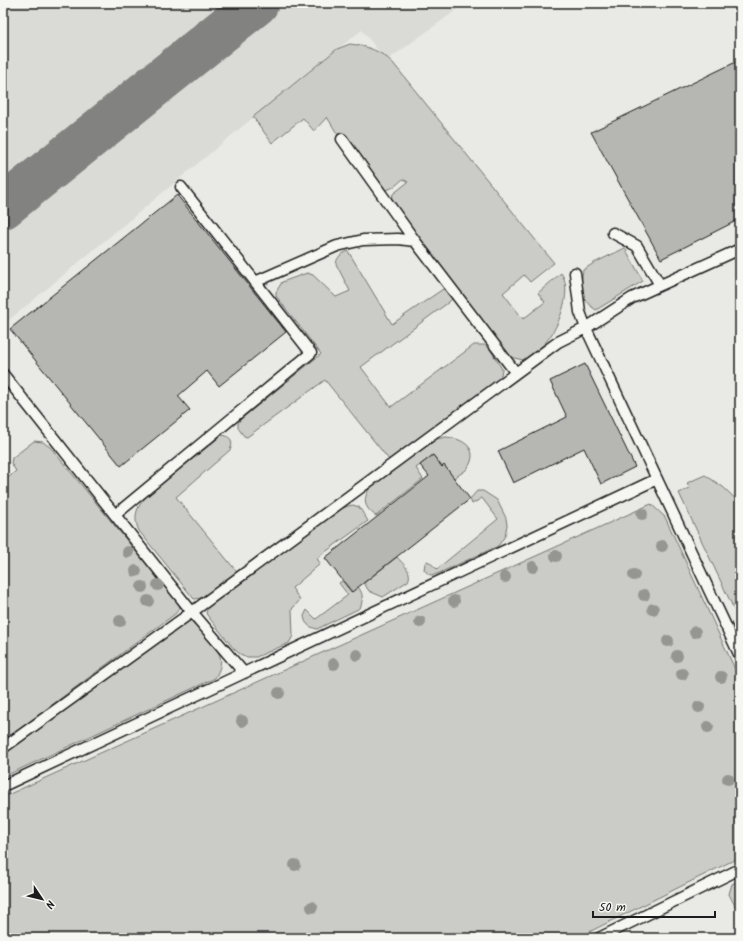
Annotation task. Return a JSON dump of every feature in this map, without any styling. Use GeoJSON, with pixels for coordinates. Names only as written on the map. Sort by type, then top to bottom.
{"type":"FeatureCollection","features":[{"type":"Feature","properties":{"kind":"lane"},"geometry":{"type":"LineString","coordinates":[[342,139],[415,241],[516,373]]}},
{"type":"Feature","properties":{"kind":"lane"},"geometry":{"type":"LineString","coordinates":[[115,515],[311,352],[181,187]]}},
{"type":"Feature","properties":{"kind":"lane"},"geometry":{"type":"LineString","coordinates":[[613,232],[637,246],[660,285]]}},
{"type":"Feature","properties":{"kind":"lane"},"geometry":{"type":"LineString","coordinates":[[255,282],[337,246],[363,240],[398,239],[415,241]]}},
{"type":"Feature","properties":{"kind":"lane"},"geometry":{"type":"LineString","coordinates":[[3,748],[192,612],[558,342],[586,328],[632,298],[740,249]]}},
{"type":"Feature","properties":{"kind":"lane"},"geometry":{"type":"LineString","coordinates":[[575,273],[580,312],[586,328],[740,656]]}},
{"type":"Feature","properties":{"kind":"lane"},"geometry":{"type":"LineString","coordinates":[[3,374],[192,612],[244,673]]}},
{"type":"Feature","properties":{"kind":"lane"},"geometry":{"type":"LineString","coordinates":[[3,786],[657,479]]}},
{"type":"Feature","properties":{"kind":"lane"},"geometry":{"type":"LineString","coordinates":[[599,938],[740,868]]}},
{"type":"Feature","properties":{"kind":"shaded area"},"geometry":{"type":"Polygon","coordinates":[[[3,3],[466,3],[386,61],[362,30],[308,72],[3,325],[3,3]]]}},
{"type":"Feature","properties":{"kind":"shaded area"},"geometry":{"type":"Polygon","coordinates":[[[350,44],[373,50],[384,55],[393,63],[554,263],[530,282],[524,275],[503,293],[523,319],[545,302],[538,293],[561,273],[566,288],[564,306],[561,315],[547,341],[523,360],[503,353],[391,199],[393,194],[408,182],[403,179],[390,189],[381,189],[341,132],[338,135],[327,117],[314,131],[303,118],[272,143],[253,117],[337,49],[350,44]]]}},
{"type":"Feature","properties":{"kind":"shaded area"},"geometry":{"type":"Polygon","coordinates":[[[625,248],[643,281],[596,310],[586,302],[582,293],[581,283],[583,270],[625,248]]]}},
{"type":"Feature","properties":{"kind":"shaded area"},"geometry":{"type":"Polygon","coordinates":[[[348,251],[392,324],[443,289],[449,291],[453,296],[449,302],[361,367],[391,407],[474,345],[485,345],[490,349],[502,369],[498,380],[390,461],[325,380],[247,437],[244,436],[238,428],[238,423],[241,419],[321,354],[276,296],[276,292],[282,282],[307,273],[313,275],[336,297],[350,291],[336,264],[337,259],[343,253],[348,251]]]}},
{"type":"Feature","properties":{"kind":"shaded area"},"geometry":{"type":"Polygon","coordinates":[[[222,435],[230,438],[232,444],[230,450],[176,497],[237,572],[202,598],[194,599],[139,531],[136,521],[136,513],[146,497],[222,435]]]}},
{"type":"Feature","properties":{"kind":"shaded area"},"geometry":{"type":"Polygon","coordinates":[[[445,437],[464,442],[471,450],[471,462],[467,469],[454,478],[444,466],[442,467],[433,455],[416,468],[423,479],[376,516],[368,509],[365,502],[372,484],[437,439],[445,437]]]}},
{"type":"Feature","properties":{"kind":"shaded area"},"geometry":{"type":"Polygon","coordinates":[[[34,441],[43,442],[51,448],[179,604],[180,608],[175,614],[3,741],[3,482],[16,471],[11,463],[12,458],[34,441]]]}},
{"type":"Feature","properties":{"kind":"shaded area"},"geometry":{"type":"Polygon","coordinates":[[[705,475],[723,487],[740,503],[740,622],[679,493],[690,488],[687,483],[705,475]]]}},
{"type":"Feature","properties":{"kind":"shaded area"},"geometry":{"type":"Polygon","coordinates":[[[477,491],[483,491],[497,500],[506,518],[507,525],[505,536],[498,546],[437,574],[430,575],[424,570],[425,563],[428,561],[437,569],[498,519],[482,498],[472,504],[470,499],[477,491]]]}},
{"type":"Feature","properties":{"kind":"shaded area"},"geometry":{"type":"Polygon","coordinates":[[[651,504],[665,517],[740,680],[740,857],[577,938],[3,938],[3,797],[651,504]]]}},
{"type":"Feature","properties":{"kind":"shaded area"},"geometry":{"type":"Polygon","coordinates":[[[353,505],[359,507],[368,521],[317,558],[320,564],[292,588],[300,600],[292,609],[293,636],[289,643],[256,657],[247,657],[240,654],[234,649],[207,615],[206,612],[209,606],[341,509],[353,505]]]}},
{"type":"Feature","properties":{"kind":"shaded area"},"geometry":{"type":"Polygon","coordinates":[[[397,557],[408,571],[408,581],[383,597],[369,591],[364,583],[397,557]]]}},
{"type":"Feature","properties":{"kind":"shaded area"},"geometry":{"type":"Polygon","coordinates":[[[342,581],[351,592],[358,587],[362,596],[361,606],[358,609],[317,629],[306,623],[304,616],[307,610],[316,619],[348,595],[339,583],[342,581]]]}},
{"type":"Feature","properties":{"kind":"shaded area"},"geometry":{"type":"Polygon","coordinates":[[[189,619],[211,642],[220,656],[220,667],[215,678],[3,777],[3,754],[189,619]]]}},
{"type":"Feature","properties":{"kind":"shaded area"},"geometry":{"type":"Polygon","coordinates":[[[740,880],[740,908],[735,906],[729,894],[732,884],[740,880]]]}},
{"type":"Feature","properties":{"kind":"building"},"geometry":{"type":"Polygon","coordinates":[[[740,60],[740,219],[661,259],[591,132],[740,60]]]}},
{"type":"Feature","properties":{"kind":"building"},"geometry":{"type":"Polygon","coordinates":[[[177,195],[286,332],[219,386],[207,371],[178,396],[190,410],[121,466],[10,329],[177,195]]]}},
{"type":"Feature","properties":{"kind":"building"},"geometry":{"type":"Polygon","coordinates":[[[585,364],[635,467],[601,484],[584,448],[513,483],[498,451],[567,417],[550,381],[585,364]]]}},
{"type":"Feature","properties":{"kind":"building"},"geometry":{"type":"Polygon","coordinates":[[[433,455],[442,467],[444,465],[470,499],[352,592],[325,558],[429,476],[420,465],[433,455]]]}},
{"type":"Feature","properties":{"kind":"taxiway"},"geometry":{"type":"LineString","coordinates":[[3,207],[257,3]]}}]}
